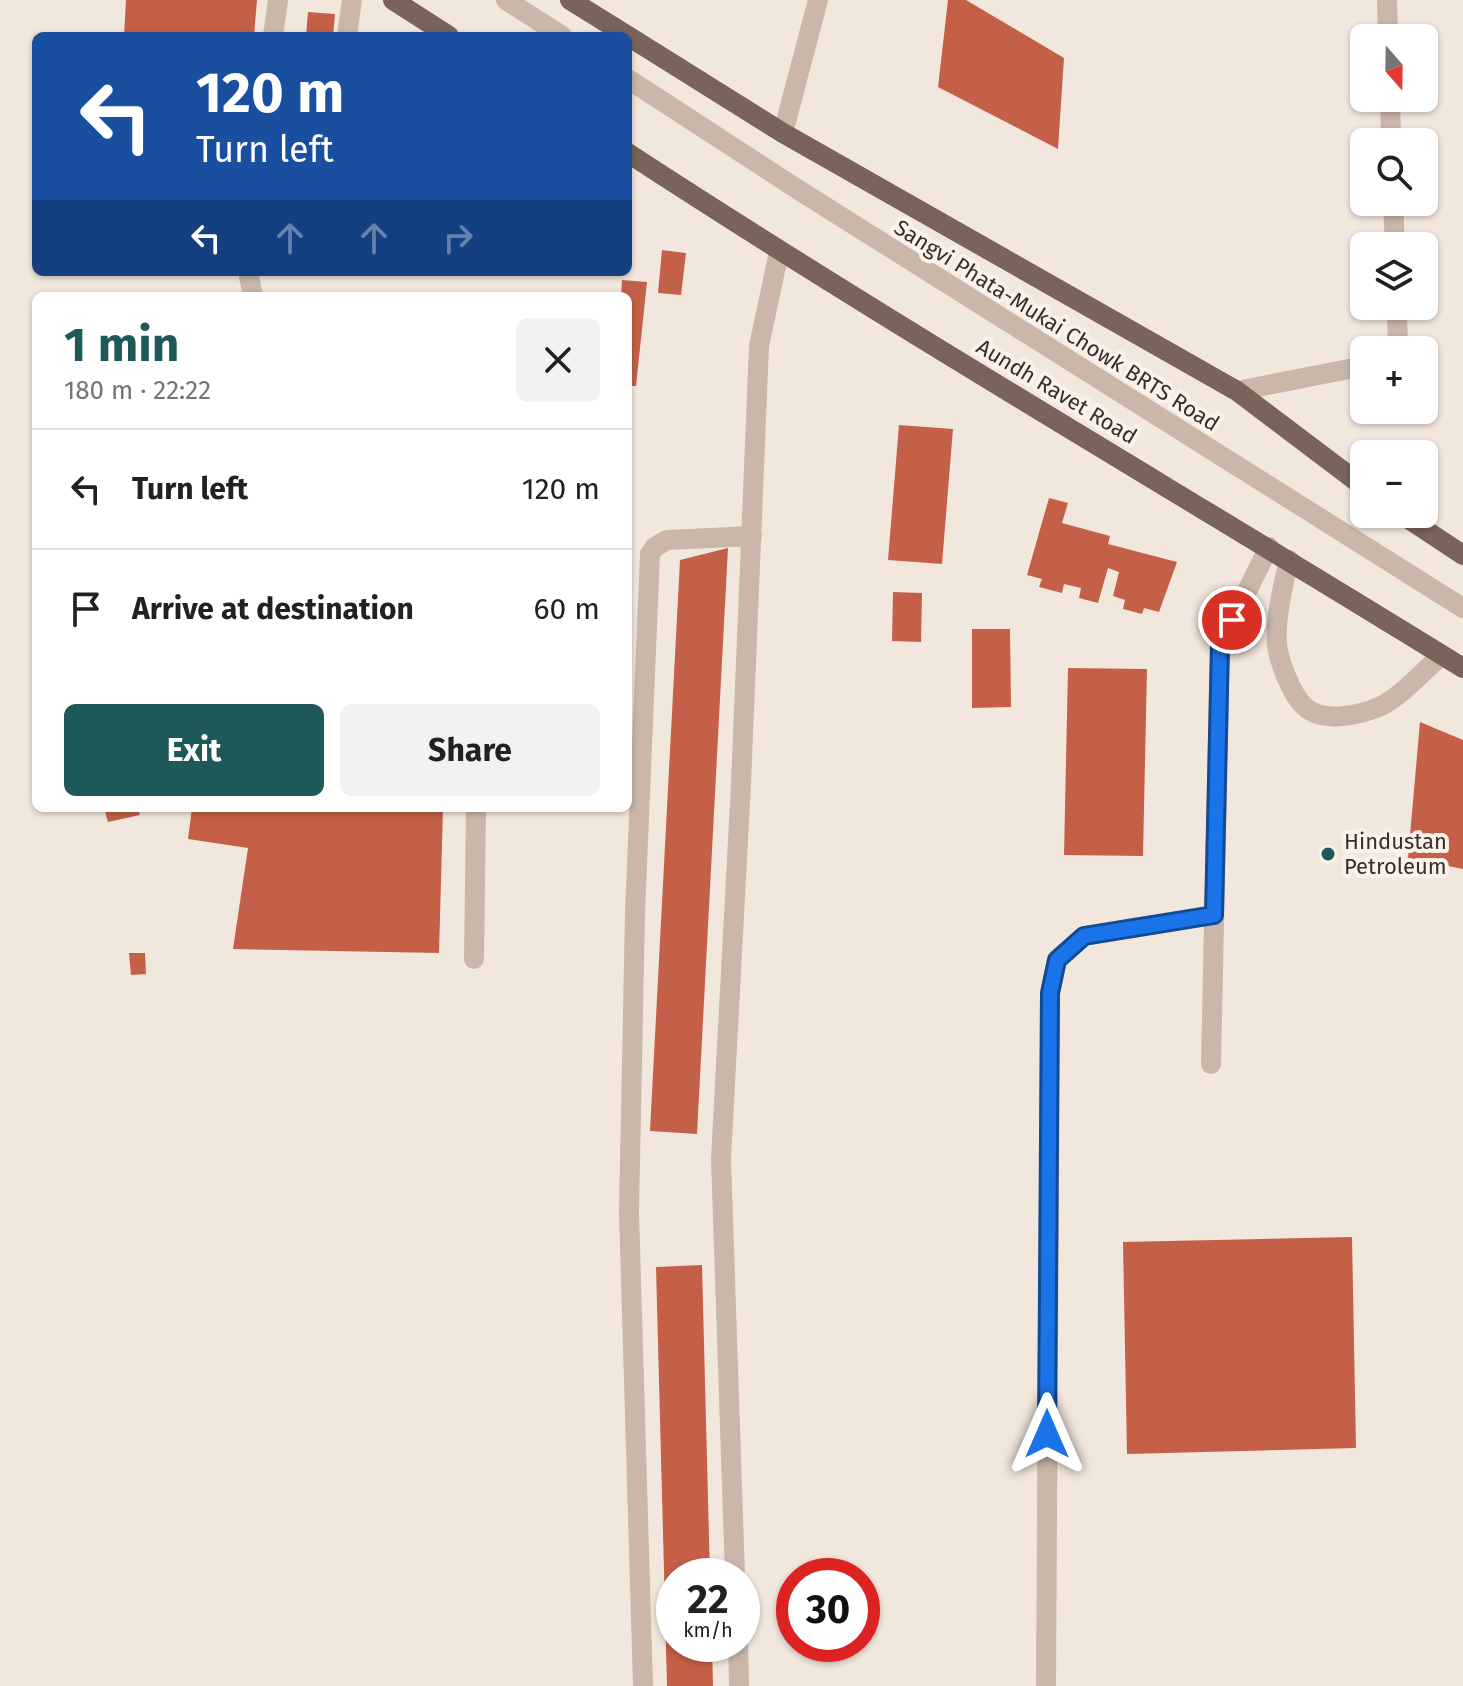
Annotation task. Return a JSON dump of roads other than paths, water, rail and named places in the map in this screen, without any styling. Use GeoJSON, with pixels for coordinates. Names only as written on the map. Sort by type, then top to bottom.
{"type":"FeatureCollection","features":[{"type":"Feature","properties":{"kind":"main road"},"geometry":{"type":"LineString","coordinates":[[393,0],[443,32]]}},
{"type":"Feature","properties":{"kind":"main road"},"geometry":{"type":"LineString","coordinates":[[570,0],[622,32]]}},
{"type":"Feature","properties":{"kind":"main road"},"geometry":{"type":"LineString","coordinates":[[632,39],[783,133],[1237,391],[1350,476]]}},
{"type":"Feature","properties":{"kind":"main road","name":"Aundh Ravet Road"},"geometry":{"type":"LineString","coordinates":[[632,156],[779,252],[1269,547],[1463,668]]}},
{"type":"Feature","properties":{"kind":"main road"},"geometry":{"type":"LineString","coordinates":[[1422,528],[1463,555]]}},
{"type":"Feature","properties":{"kind":"street"},"geometry":{"type":"LineString","coordinates":[[274,32],[278,0]]}},
{"type":"Feature","properties":{"kind":"street"},"geometry":{"type":"LineString","coordinates":[[348,32],[352,0]]}},
{"type":"Feature","properties":{"kind":"street"},"geometry":{"type":"LineString","coordinates":[[506,0],[556,32]]}},
{"type":"Feature","properties":{"kind":"street"},"geometry":{"type":"LineString","coordinates":[[783,133],[818,0]]}},
{"type":"Feature","properties":{"kind":"street"},"geometry":{"type":"LineString","coordinates":[[1387,0],[1388,24]]}},
{"type":"Feature","properties":{"kind":"street","name":"Sangvi Phata-Mukai Chowk BRTS Road"},"geometry":{"type":"LineString","coordinates":[[632,82],[1463,608]]}},
{"type":"Feature","properties":{"kind":"street"},"geometry":{"type":"LineString","coordinates":[[734,1558],[721,1159],[759,346],[779,252]]}},
{"type":"Feature","properties":{"kind":"street"},"geometry":{"type":"LineString","coordinates":[[1237,391],[1350,369]]}},
{"type":"Feature","properties":{"kind":"street"},"geometry":{"type":"LineString","coordinates":[[643,1686],[629,1212],[635,913],[650,554],[667,540],[752,536]]}},
{"type":"Feature","properties":{"kind":"street"},"geometry":{"type":"LineString","coordinates":[[1211,1064],[1220,645],[1269,547]]}},
{"type":"Feature","properties":{"kind":"street"},"geometry":{"type":"LineString","coordinates":[[1289,560],[1281,596],[1277,645],[1286,677],[1305,708],[1325,715],[1361,715],[1385,704],[1442,655]]}},
{"type":"Feature","properties":{"kind":"street"},"geometry":{"type":"LineString","coordinates":[[474,959],[476,812]]}},
{"type":"Feature","properties":{"kind":"street"},"geometry":{"type":"LineString","coordinates":[[1046,1686],[1050,993],[1057,960],[1084,936],[1214,915]]}},
{"type":"Feature","properties":{"kind":"street"},"geometry":{"type":"LineString","coordinates":[[738,1662],[739,1686]]}},
{"type":"Feature","properties":{"kind":"place","name":"Hindustan Petroleum"},"geometry":{"type":"Point","coordinates":[1328,854]}}]}
